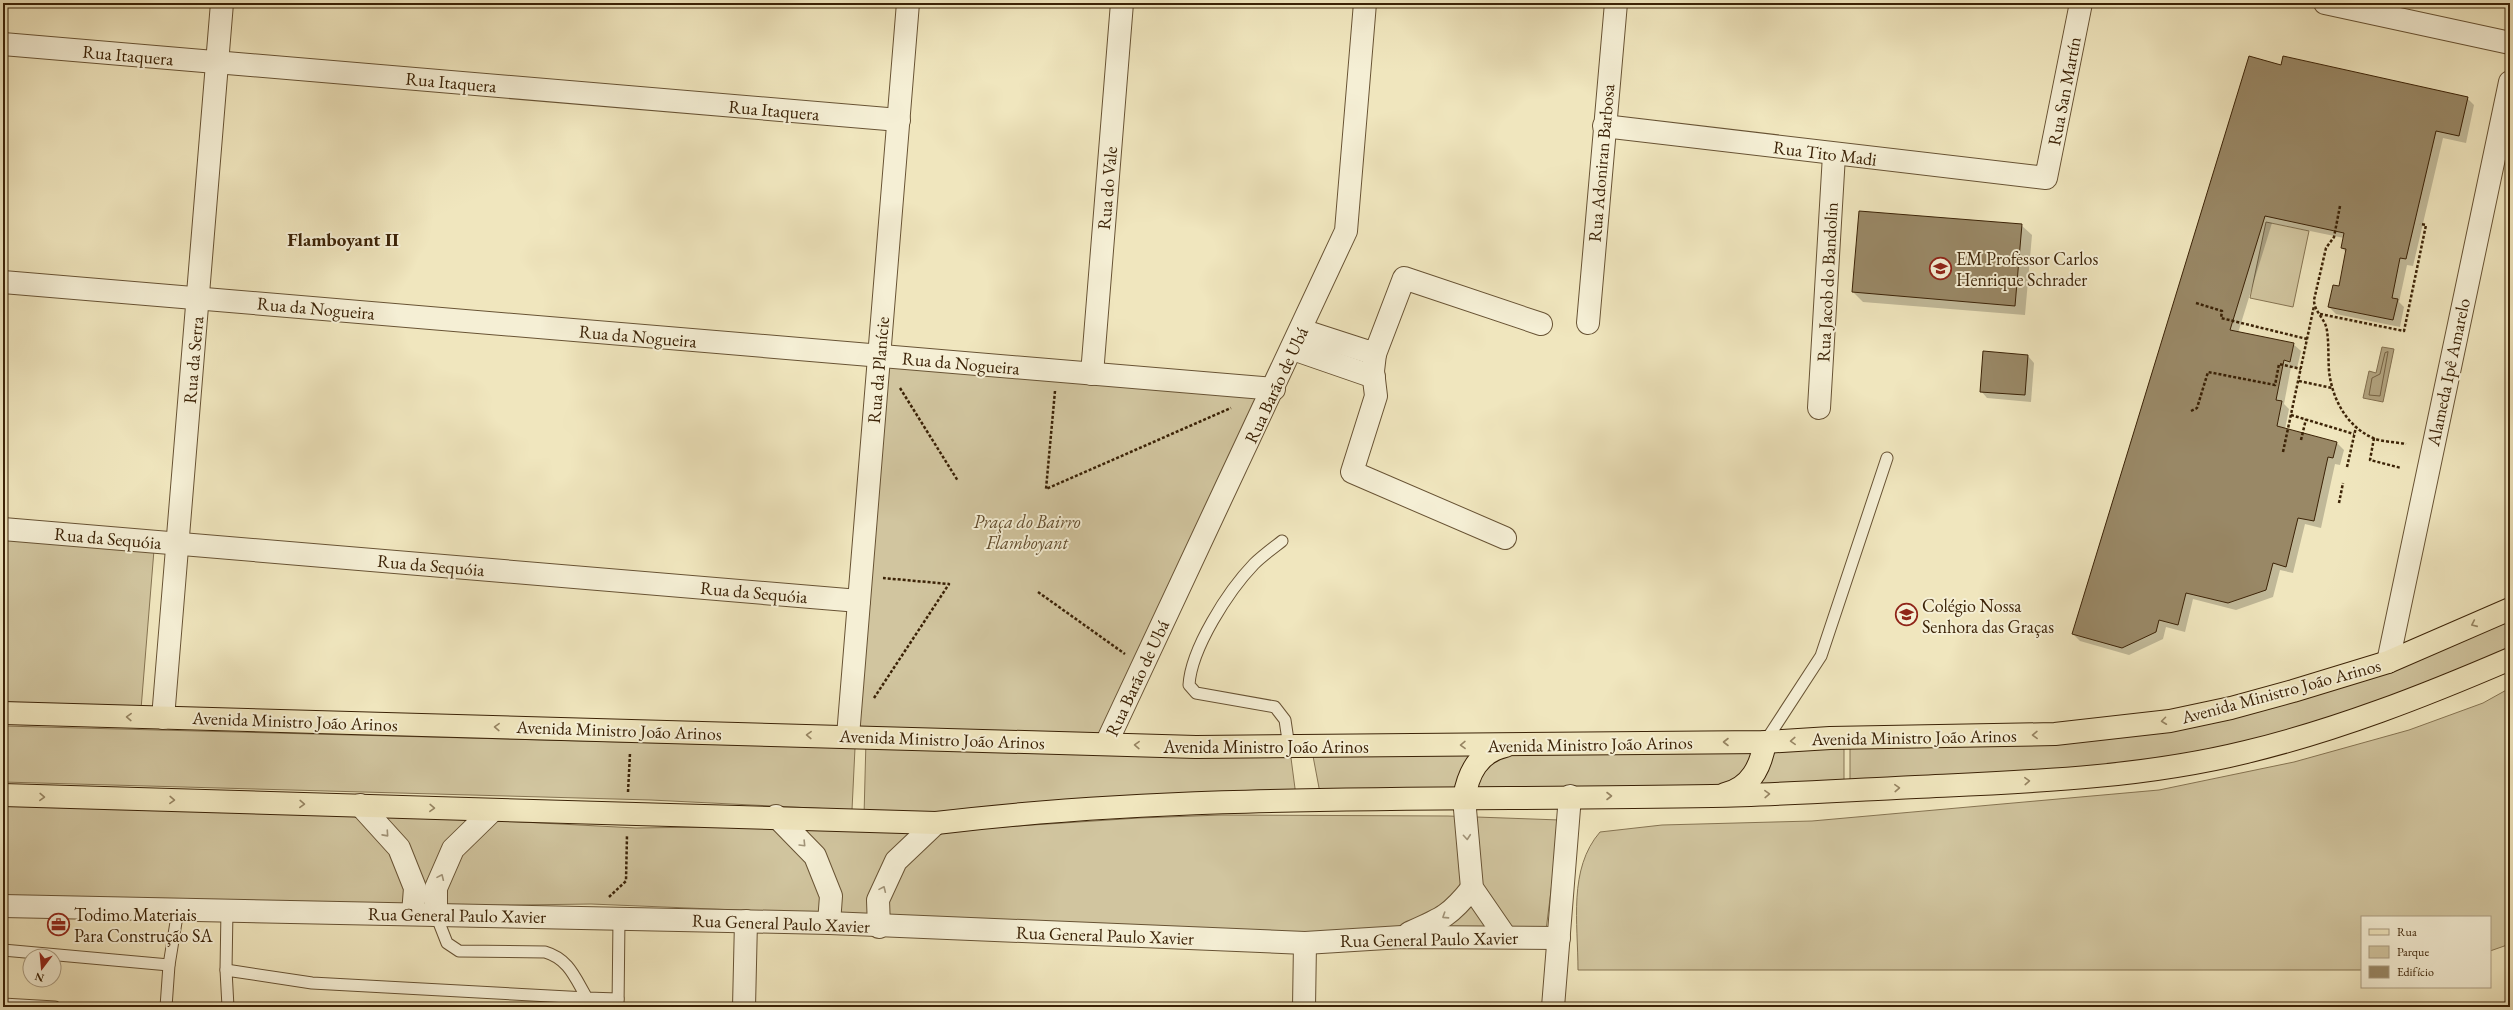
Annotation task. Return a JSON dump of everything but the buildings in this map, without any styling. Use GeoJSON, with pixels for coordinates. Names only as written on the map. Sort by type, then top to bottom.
{"type":"FeatureCollection","features":[{"type":"Feature","properties":{"kind":"main road","name":"Avenida Ministro João Arinos"},"geometry":{"type":"LineString","coordinates":[[3,713],[1106,744],[1290,747],[1765,742],[1830,738],[2055,734],[2170,721],[2231,708],[2293,692],[2388,662],[2510,609]]}},
{"type":"Feature","properties":{"kind":"main road"},"geometry":{"type":"LineString","coordinates":[[3,796],[493,810],[776,816],[936,823],[991,816],[1184,804],[1570,796],[1712,796],[2062,779],[2181,765],[2244,752],[2308,735],[2451,685],[2510,659]]}},
{"type":"Feature","properties":{"kind":"main road"},"geometry":{"type":"LineString","coordinates":[[1712,796],[1732,792],[1750,780],[1761,763],[1765,742]]}},
{"type":"Feature","properties":{"kind":"main road"},"geometry":{"type":"LineString","coordinates":[[1464,798],[1467,778],[1479,760],[1496,748],[1516,744]]}},
{"type":"Feature","properties":{"kind":"street","name":"Rua da Serra"},"geometry":{"type":"LineString","coordinates":[[163,718],[222,3]]}},
{"type":"Feature","properties":{"kind":"street","name":"Rua da Planície"},"geometry":{"type":"LineString","coordinates":[[848,736],[908,3]]}},
{"type":"Feature","properties":{"kind":"street","name":"Rua do Vale"},"geometry":{"type":"LineString","coordinates":[[1092,374],[1122,3]]}},
{"type":"Feature","properties":{"kind":"street","name":"Rua Barão de Ubá"},"geometry":{"type":"LineString","coordinates":[[1106,744],[1274,389],[1346,231],[1365,3]]}},
{"type":"Feature","properties":{"kind":"street","name":"Rua Adoniran Barbosa"},"geometry":{"type":"LineString","coordinates":[[1588,323],[1604,126],[1616,3]]}},
{"type":"Feature","properties":{"kind":"street","name":"Rua San Martín"},"geometry":{"type":"LineString","coordinates":[[2046,178],[2081,3]]}},
{"type":"Feature","properties":{"kind":"street"},"geometry":{"type":"LineString","coordinates":[[2325,3],[2510,43]]}},
{"type":"Feature","properties":{"kind":"street","name":"Rua Itaquera"},"geometry":{"type":"LineString","coordinates":[[3,44],[899,120]]}},
{"type":"Feature","properties":{"kind":"street","name":"Alameda Ipê Amarelo"},"geometry":{"type":"LineString","coordinates":[[2388,662],[2510,82]]}},
{"type":"Feature","properties":{"kind":"street","name":"Rua Tito Madi"},"geometry":{"type":"LineString","coordinates":[[1604,126],[1834,155],[2046,178]]}},
{"type":"Feature","properties":{"kind":"street","name":"Rua Jacob do Bandolin"},"geometry":{"type":"LineString","coordinates":[[1819,408],[1834,155]]}},
{"type":"Feature","properties":{"kind":"street"},"geometry":{"type":"LineString","coordinates":[[1505,538],[1352,472],[1376,396],[1374,377],[1375,354],[1404,278],[1541,324]]}},
{"type":"Feature","properties":{"kind":"street","name":"Rua da Nogueira"},"geometry":{"type":"LineString","coordinates":[[3,282],[1274,389]]}},
{"type":"Feature","properties":{"kind":"street"},"geometry":{"type":"LineString","coordinates":[[1297,339],[1375,354]]}},
{"type":"Feature","properties":{"kind":"street"},"geometry":{"type":"LineString","coordinates":[[1297,339],[1374,377]]}},
{"type":"Feature","properties":{"kind":"street","name":"Rua da Sequóia"},"geometry":{"type":"LineString","coordinates":[[3,529],[859,601]]}},
{"type":"Feature","properties":{"kind":"street"},"geometry":{"type":"LineString","coordinates":[[1553,1007],[1570,796]]}},
{"type":"Feature","properties":{"kind":"street"},"geometry":{"type":"LineString","coordinates":[[1464,798],[1472,888],[1505,936]]}},
{"type":"Feature","properties":{"kind":"street"},"geometry":{"type":"LineString","coordinates":[[360,805],[399,848],[415,888],[413,914]]}},
{"type":"Feature","properties":{"kind":"street"},"geometry":{"type":"LineString","coordinates":[[436,915],[436,888],[453,849],[493,810]]}},
{"type":"Feature","properties":{"kind":"street"},"geometry":{"type":"LineString","coordinates":[[776,816],[815,856],[831,896],[829,923]]}},
{"type":"Feature","properties":{"kind":"street"},"geometry":{"type":"LineString","coordinates":[[879,926],[878,900],[896,861],[936,823]]}},
{"type":"Feature","properties":{"kind":"street"},"geometry":{"type":"LineString","coordinates":[[1402,937],[1437,921],[1454,911],[1472,888]]}},
{"type":"Feature","properties":{"kind":"street","name":"Rua General Paulo Xavier"},"geometry":{"type":"LineString","coordinates":[[3,906],[829,923],[1306,943],[1402,937],[1505,936],[1559,938]]}},
{"type":"Feature","properties":{"kind":"street"},"geometry":{"type":"LineString","coordinates":[[744,1007],[746,921]]}},
{"type":"Feature","properties":{"kind":"street"},"geometry":{"type":"LineString","coordinates":[[1304,1007],[1306,943]]}},
{"type":"Feature","properties":{"kind":"lane"},"geometry":{"type":"LineString","coordinates":[[1765,742],[1821,656],[1887,458]]}},
{"type":"Feature","properties":{"kind":"lane"},"geometry":{"type":"LineString","coordinates":[[1282,540],[1253,564],[1211,622],[1190,670],[1189,685],[1196,693],[1274,707],[1285,720],[1290,747]]}},
{"type":"Feature","properties":{"kind":"lane"},"geometry":{"type":"LineString","coordinates":[[166,1007],[169,964],[178,910]]}},
{"type":"Feature","properties":{"kind":"lane"},"geometry":{"type":"LineString","coordinates":[[227,910],[226,970],[228,1007]]}},
{"type":"Feature","properties":{"kind":"lane"},"geometry":{"type":"LineString","coordinates":[[436,915],[447,943],[459,951],[545,952],[558,955],[566,964],[587,998]]}},
{"type":"Feature","properties":{"kind":"lane"},"geometry":{"type":"LineString","coordinates":[[226,970],[312,983],[587,998],[618,1003],[619,919]]}},
{"type":"Feature","properties":{"kind":"lane"},"geometry":{"type":"LineString","coordinates":[[3,950],[169,964]]}},
{"type":"Feature","properties":{"kind":"lane"},"geometry":{"type":"LineString","coordinates":[[544,1007],[546,996]]}},
{"type":"Feature","properties":{"kind":"lane"},"geometry":{"type":"LineString","coordinates":[[3,1004],[55,1007]]}},
{"type":"Feature","properties":{"kind":"path"},"geometry":{"type":"LineString","coordinates":[[2283,452],[2326,248],[2334,237],[2340,206]]}},
{"type":"Feature","properties":{"kind":"path"},"geometry":{"type":"LineString","coordinates":[[2319,314],[2404,331],[2426,225],[2420,224]]}},
{"type":"Feature","properties":{"kind":"path"},"geometry":{"type":"LineString","coordinates":[[2196,303],[2222,311],[2221,318],[2307,339]]}},
{"type":"Feature","properties":{"kind":"path"},"geometry":{"type":"LineString","coordinates":[[2314,306],[2327,325],[2332,388],[2341,409],[2356,426],[2374,438],[2406,444]]}},
{"type":"Feature","properties":{"kind":"path"},"geometry":{"type":"LineString","coordinates":[[879,356],[958,481]]}},
{"type":"Feature","properties":{"kind":"path"},"geometry":{"type":"LineString","coordinates":[[2191,411],[2197,408],[2208,372],[2275,385],[2279,364],[2301,369]]}},
{"type":"Feature","properties":{"kind":"path"},"geometry":{"type":"LineString","coordinates":[[1056,371],[1046,489],[1238,405]]}},
{"type":"Feature","properties":{"kind":"path"},"geometry":{"type":"LineString","coordinates":[[2298,381],[2332,388]]}},
{"type":"Feature","properties":{"kind":"path"},"geometry":{"type":"LineString","coordinates":[[2291,415],[2306,419],[2322,426],[2354,434]]}},
{"type":"Feature","properties":{"kind":"path"},"geometry":{"type":"LineString","coordinates":[[2301,440],[2306,419]]}},
{"type":"Feature","properties":{"kind":"path"},"geometry":{"type":"LineString","coordinates":[[2347,468],[2356,426]]}},
{"type":"Feature","properties":{"kind":"path"},"geometry":{"type":"LineString","coordinates":[[2374,438],[2370,460],[2401,468]]}},
{"type":"Feature","properties":{"kind":"path"},"geometry":{"type":"LineString","coordinates":[[2339,502],[2343,484]]}},
{"type":"Feature","properties":{"kind":"path"},"geometry":{"type":"LineString","coordinates":[[861,577],[949,584],[870,703]]}},
{"type":"Feature","properties":{"kind":"path"},"geometry":{"type":"LineString","coordinates":[[1038,592],[1142,666]]}},
{"type":"Feature","properties":{"kind":"green space"},"geometry":{"type":"Polygon","coordinates":[[[2266,222],[2309,231],[2293,307],[2250,298],[2266,222]]]}},
{"type":"Feature","properties":{"kind":"green space","name":"Praça do Bairro Flamboyant"},"geometry":{"type":"Polygon","coordinates":[[[879,356],[1274,389],[1106,744],[848,736],[879,356]]]}},
{"type":"Feature","properties":{"kind":"green space"},"geometry":{"type":"Polygon","coordinates":[[[3,537],[154,550],[141,709],[3,705],[3,537]]]}},
{"type":"Feature","properties":{"kind":"green space"},"geometry":{"type":"Polygon","coordinates":[[[2506,616],[2510,624],[2510,655],[2441,686],[2184,762],[1850,788],[1850,748],[2174,728],[2506,616]]]}},
{"type":"Feature","properties":{"kind":"green space"},"geometry":{"type":"Polygon","coordinates":[[[2510,688],[2510,944],[2491,951],[2491,916],[2361,916],[2361,970],[1578,970],[1577,897],[1579,880],[1583,863],[1590,847],[1600,832],[1662,825],[1812,821],[2159,790],[2294,762],[2409,730],[2483,703],[2510,688]]]}},
{"type":"Feature","properties":{"kind":"green space"},"geometry":{"type":"Polygon","coordinates":[[[3,726],[855,748],[852,810],[651,800],[3,782],[3,726]]]}},
{"type":"Feature","properties":{"kind":"green space"},"geometry":{"type":"Polygon","coordinates":[[[866,740],[1104,748],[1291,758],[1296,796],[864,816],[866,740]]]}},
{"type":"Feature","properties":{"kind":"green space"},"geometry":{"type":"Polygon","coordinates":[[[1844,748],[1844,787],[1320,793],[1313,756],[1844,748]]]}},
{"type":"Feature","properties":{"kind":"green space"},"geometry":{"type":"Polygon","coordinates":[[[3,804],[502,821],[636,828],[774,826],[987,828],[1139,818],[1221,815],[1448,816],[1560,820],[1546,930],[1296,933],[591,904],[448,906],[3,898],[3,804]]]}},
{"type":"Feature","properties":{"kind":"water"},"geometry":{"type":"Polygon","coordinates":[[[2382,347],[2394,349],[2383,402],[2363,398],[2369,371],[2376,373],[2382,347]]]}},
{"type":"Feature","properties":{"kind":"place","name":"EM Professor Carlos Henrique Schrader"},"geometry":{"type":"Point","coordinates":[1940,268]}},
{"type":"Feature","properties":{"kind":"place","name":"Colégio Nossa Senhora das Graças"},"geometry":{"type":"Point","coordinates":[1906,615]}},
{"type":"Feature","properties":{"kind":"place","name":"Todimo Materiais Para Construção SA"},"geometry":{"type":"Point","coordinates":[58,924]}},
{"type":"Feature","properties":{"kind":"district","name":"Flamboyant II"},"geometry":{"type":"Point","coordinates":[343,239]}}]}
